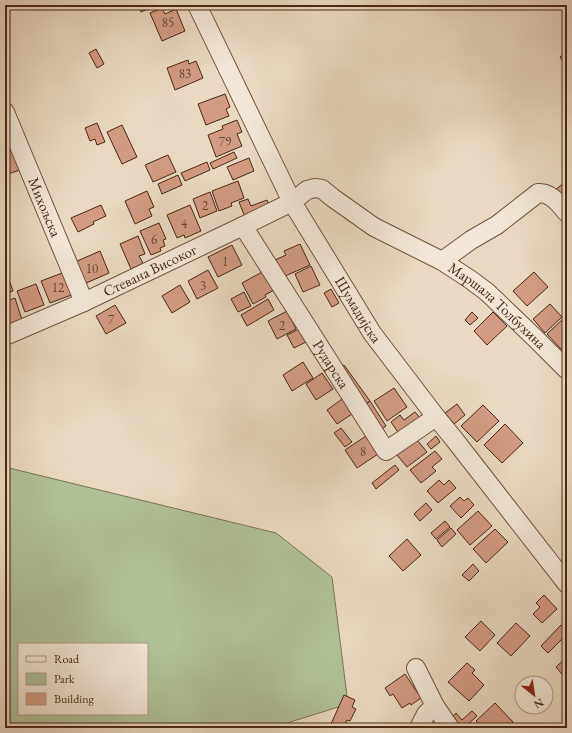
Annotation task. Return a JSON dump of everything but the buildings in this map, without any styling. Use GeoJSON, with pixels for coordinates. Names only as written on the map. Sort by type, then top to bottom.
{"type":"FeatureCollection","features":[{"type":"Feature","properties":{"kind":"street","name":"Шумадијска"},"geometry":{"type":"LineString","coordinates":[[197,5],[292,202],[372,333],[567,584]]}},
{"type":"Feature","properties":{"kind":"street","name":"Михољска"},"geometry":{"type":"LineString","coordinates":[[5,112],[84,302]]}},
{"type":"Feature","properties":{"kind":"street","name":"Маршала Толбухина"},"geometry":{"type":"LineString","coordinates":[[292,202],[307,190],[315,188],[322,189],[374,227],[442,261],[487,292],[567,370]]}},
{"type":"Feature","properties":{"kind":"street"},"geometry":{"type":"LineString","coordinates":[[442,261],[471,240],[497,225],[538,192],[543,192],[557,202],[567,213]]}},
{"type":"Feature","properties":{"kind":"street","name":"Стевана Високог"},"geometry":{"type":"LineString","coordinates":[[5,336],[84,302],[292,202]]}},
{"type":"Feature","properties":{"kind":"street","name":"Рударска"},"geometry":{"type":"LineString","coordinates":[[243,226],[386,451],[436,417]]}},
{"type":"Feature","properties":{"kind":"street"},"geometry":{"type":"LineString","coordinates":[[416,668],[435,706],[450,728]]}},
{"type":"Feature","properties":{"kind":"street"},"geometry":{"type":"LineString","coordinates":[[419,728],[426,714],[435,706]]}},
{"type":"Feature","properties":{"kind":"green space"},"geometry":{"type":"Polygon","coordinates":[[[5,467],[276,533],[332,577],[348,704],[271,728],[5,728],[5,467]]]}}]}
